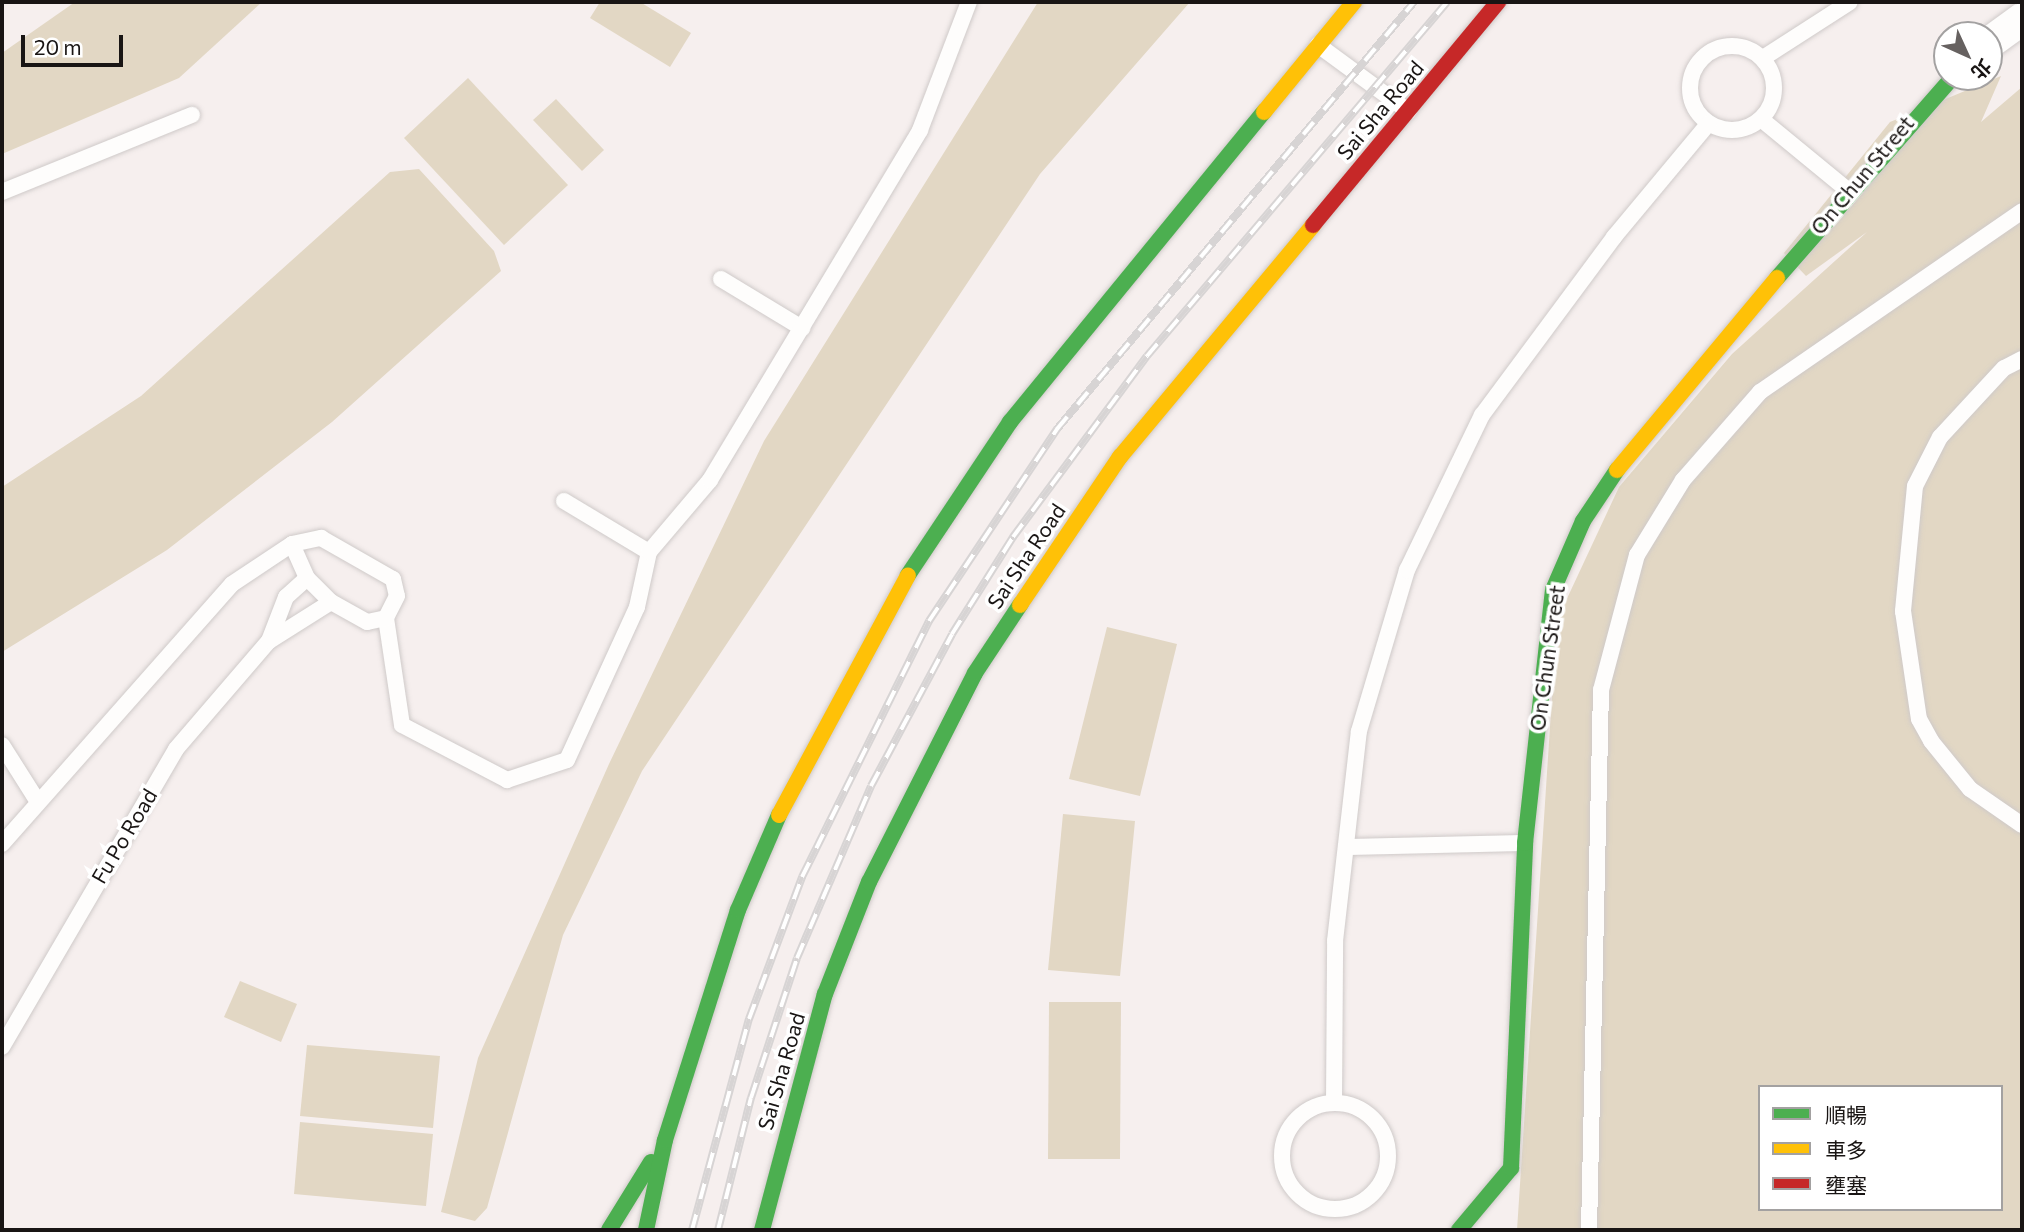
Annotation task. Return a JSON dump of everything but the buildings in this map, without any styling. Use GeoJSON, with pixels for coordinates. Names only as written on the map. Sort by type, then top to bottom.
{"type":"FeatureCollection","features":[{"type":"Feature","properties":{"kind":"main road"},"geometry":{"type":"LineString","coordinates":[[646,1230],[665,1140],[738,910],[792,785],[912,567],[1010,422],[1354,2]]}},
{"type":"Feature","properties":{"kind":"main road","name":"Sai Sha Road"},"geometry":{"type":"LineString","coordinates":[[762,1230],[830,981],[869,882],[975,673],[1120,457],[1498,2]]}},
{"type":"Feature","properties":{"kind":"main road","name":"On Chun Street"},"geometry":{"type":"LineString","coordinates":[[1459,1230],[1511,1168],[1525,843],[1553,590],[1583,521],[1638,438],[1940,91]]}},
{"type":"Feature","properties":{"kind":"main road"},"geometry":{"type":"LineString","coordinates":[[609,1230],[665,1140]]}},
{"type":"Feature","properties":{"kind":"street"},"geometry":{"type":"LineString","coordinates":[[2003,33],[2022,19]]}},
{"type":"Feature","properties":{"kind":"lane"},"geometry":{"type":"LineString","coordinates":[[2,844],[232,584],[292,544],[321,538],[393,579],[397,596],[386,618],[402,725],[507,780],[567,760],[637,607],[649,552],[710,480],[920,130],[969,2]]}},
{"type":"Feature","properties":{"kind":"lane"},"geometry":{"type":"LineString","coordinates":[[1763,58],[1850,2]]}},
{"type":"Feature","properties":{"kind":"lane"},"geometry":{"type":"LineString","coordinates":[[1318,45],[1408,111]]}},
{"type":"Feature","properties":{"kind":"lane"},"geometry":{"type":"LineString","coordinates":[[1738,45],[1763,58],[1775,82],[1761,119],[1736,130],[1709,123],[1692,101],[1700,61],[1711,51],[1738,45]]}},
{"type":"Feature","properties":{"kind":"lane"},"geometry":{"type":"LineString","coordinates":[[2,192],[192,115]]}},
{"type":"Feature","properties":{"kind":"lane"},"geometry":{"type":"LineString","coordinates":[[1761,119],[1850,192]]}},
{"type":"Feature","properties":{"kind":"lane"},"geometry":{"type":"LineString","coordinates":[[1334,1102],[1335,941],[1359,732],[1407,570],[1482,415],[1614,237],[1709,123]]}},
{"type":"Feature","properties":{"kind":"lane"},"geometry":{"type":"LineString","coordinates":[[1589,1230],[1601,690],[1637,555],[1683,480],[1760,393],[2022,211]]}},
{"type":"Feature","properties":{"kind":"lane"},"geometry":{"type":"LineString","coordinates":[[721,279],[802,328]]}},
{"type":"Feature","properties":{"kind":"lane"},"geometry":{"type":"LineString","coordinates":[[2022,359],[2004,368],[1940,437],[1915,486],[1903,611],[1919,719],[1931,741],[1970,789],[2022,825]]}},
{"type":"Feature","properties":{"kind":"lane"},"geometry":{"type":"LineString","coordinates":[[564,501],[649,552]]}},
{"type":"Feature","properties":{"kind":"lane"},"geometry":{"type":"LineString","coordinates":[[292,544],[307,578],[331,602],[366,622],[386,618]]}},
{"type":"Feature","properties":{"kind":"lane","name":"Fu Po Road"},"geometry":{"type":"LineString","coordinates":[[2,1047],[176,749],[269,641],[286,597],[307,578]]}},
{"type":"Feature","properties":{"kind":"lane","name":"Fu Po Road"},"geometry":{"type":"LineString","coordinates":[[269,641],[309,621],[331,602]]}},
{"type":"Feature","properties":{"kind":"lane"},"geometry":{"type":"LineString","coordinates":[[2,745],[38,802]]}},
{"type":"Feature","properties":{"kind":"lane"},"geometry":{"type":"LineString","coordinates":[[1346,847],[1525,843]]}},
{"type":"Feature","properties":{"kind":"lane"},"geometry":{"type":"LineString","coordinates":[[1334,1102],[1368,1113],[1388,1144],[1382,1180],[1355,1205],[1337,1209],[1321,1207],[1293,1189],[1282,1157],[1284,1141],[1303,1113],[1334,1102]]}},
{"type":"Feature","properties":{"kind":"shaded area"},"geometry":{"type":"Polygon","coordinates":[[[75,2],[262,2],[179,78],[2,154],[2,53],[75,2]]]}},
{"type":"Feature","properties":{"kind":"shaded area"},"geometry":{"type":"Polygon","coordinates":[[[600,2],[640,2],[691,33],[670,67],[590,18],[600,2]]]}},
{"type":"Feature","properties":{"kind":"shaded area"},"geometry":{"type":"Polygon","coordinates":[[[1038,2],[1190,2],[1040,174],[642,771],[563,935],[487,1208],[475,1221],[441,1212],[478,1058],[609,764],[764,441],[1038,2]]]}},
{"type":"Feature","properties":{"kind":"shaded area"},"geometry":{"type":"Polygon","coordinates":[[[468,78],[568,185],[504,245],[404,138],[468,78]]]}},
{"type":"Feature","properties":{"kind":"shaded area"},"geometry":{"type":"Polygon","coordinates":[[[2022,87],[2022,1230],[1517,1230],[1557,620],[1619,487],[1732,354],[1867,232],[1806,276],[1784,253],[1890,122],[1965,91],[1994,91],[1981,122],[2022,87]]]}},
{"type":"Feature","properties":{"kind":"shaded area"},"geometry":{"type":"Polygon","coordinates":[[[556,99],[604,150],[582,171],[533,120],[556,99]]]}},
{"type":"Feature","properties":{"kind":"shaded area"},"geometry":{"type":"Polygon","coordinates":[[[419,169],[494,251],[501,271],[332,422],[167,550],[2,652],[2,487],[141,396],[390,172],[419,169]]]}},
{"type":"Feature","properties":{"kind":"shaded area"},"geometry":{"type":"Polygon","coordinates":[[[1107,627],[1177,644],[1140,796],[1069,779],[1107,627]]]}},
{"type":"Feature","properties":{"kind":"shaded area"},"geometry":{"type":"Polygon","coordinates":[[[1063,814],[1135,821],[1120,976],[1048,970],[1063,814]]]}},
{"type":"Feature","properties":{"kind":"shaded area"},"geometry":{"type":"Polygon","coordinates":[[[240,981],[297,1004],[281,1042],[224,1017],[240,981]]]}},
{"type":"Feature","properties":{"kind":"shaded area"},"geometry":{"type":"Polygon","coordinates":[[[1049,1002],[1121,1002],[1120,1159],[1048,1159],[1049,1002]]]}},
{"type":"Feature","properties":{"kind":"shaded area"},"geometry":{"type":"Polygon","coordinates":[[[307,1045],[440,1056],[433,1128],[300,1116],[307,1045]]]}},
{"type":"Feature","properties":{"kind":"shaded area"},"geometry":{"type":"Polygon","coordinates":[[[300,1122],[433,1134],[426,1206],[294,1194],[300,1122]]]}},
{"type":"Feature","properties":{"kind":"railway"},"geometry":{"type":"LineString","coordinates":[[692,1230],[749,1019],[802,877],[929,621],[1057,429],[1414,2]]}},
{"type":"Feature","properties":{"kind":"railway"},"geometry":{"type":"LineString","coordinates":[[718,1230],[751,1098],[797,958],[871,786],[952,634],[1013,537],[1147,356],[1447,2]]}},
{"type":"Feature","properties":{"kind":"traffic: fast"},"geometry":{"type":"LineString","coordinates":[[1777,278],[1941,91]]}},
{"type":"Feature","properties":{"kind":"traffic: fast"},"geometry":{"type":"LineString","coordinates":[[908,575],[1010,422],[1264,112]]}},
{"type":"Feature","properties":{"kind":"traffic: fast"},"geometry":{"type":"LineString","coordinates":[[1459,1230],[1511,1168],[1525,843],[1553,590],[1583,521],[1617,470]]}},
{"type":"Feature","properties":{"kind":"traffic: fast"},"geometry":{"type":"LineString","coordinates":[[762,1230],[825,994],[869,882],[975,673],[1020,605]]}},
{"type":"Feature","properties":{"kind":"traffic: fast"},"geometry":{"type":"LineString","coordinates":[[646,1230],[665,1140],[738,910],[779,815]]}},
{"type":"Feature","properties":{"kind":"traffic: fast"},"geometry":{"type":"LineString","coordinates":[[609,1230],[651,1162]]}},
{"type":"Feature","properties":{"kind":"traffic: slow"},"geometry":{"type":"LineString","coordinates":[[1264,112],[1354,2]]}},
{"type":"Feature","properties":{"kind":"traffic: slow"},"geometry":{"type":"LineString","coordinates":[[1020,605],[1120,457],[1313,225]]}},
{"type":"Feature","properties":{"kind":"traffic: slow"},"geometry":{"type":"LineString","coordinates":[[1617,470],[1777,278]]}},
{"type":"Feature","properties":{"kind":"traffic: slow"},"geometry":{"type":"LineString","coordinates":[[779,815],[908,575]]}},
{"type":"Feature","properties":{"kind":"traffic: jam"},"geometry":{"type":"LineString","coordinates":[[1313,225],[1498,2]]}}]}
